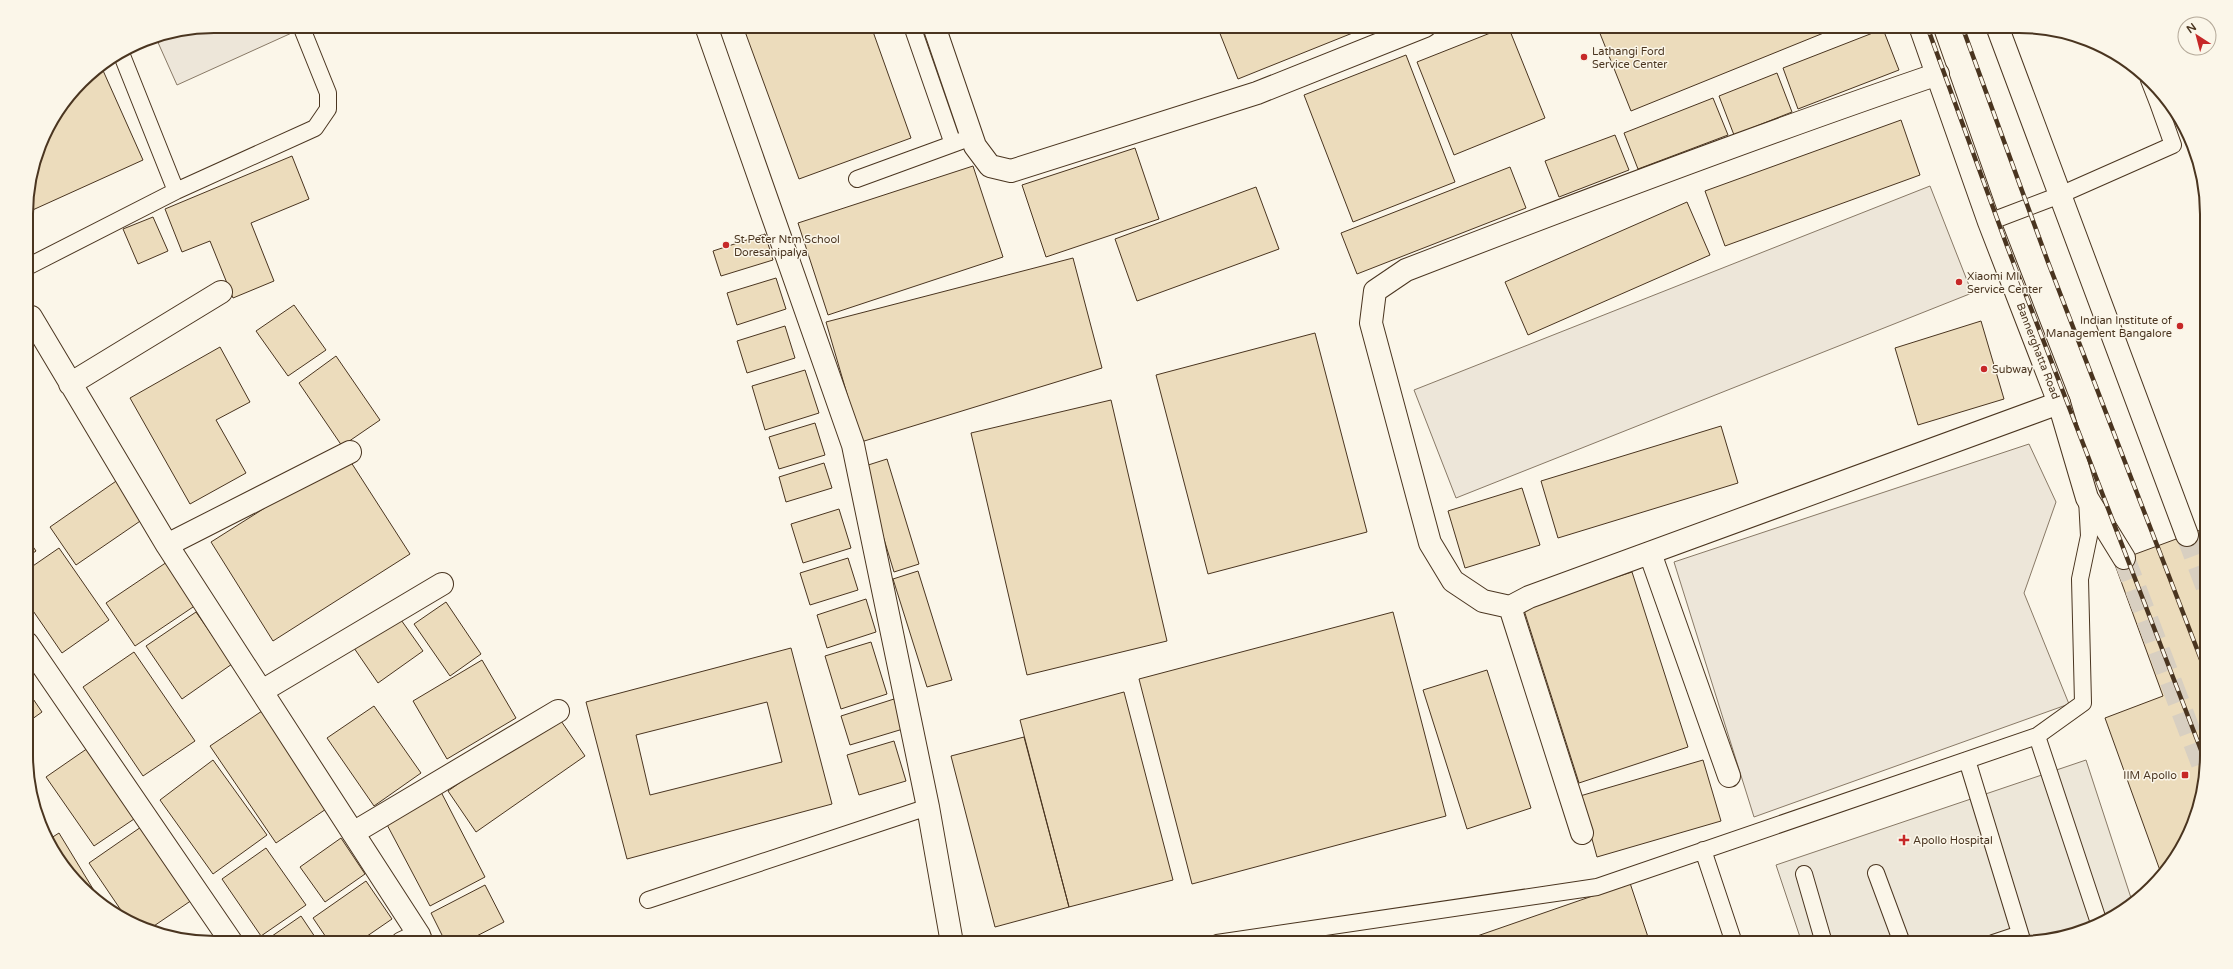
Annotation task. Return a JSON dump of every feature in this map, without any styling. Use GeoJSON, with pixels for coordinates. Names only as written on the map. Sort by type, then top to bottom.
{"type":"FeatureCollection","features":[{"type":"Feature","properties":{"kind":"street"},"geometry":{"type":"LineString","coordinates":[[708,33],[853,445],[928,807],[951,936]]}},
{"type":"Feature","properties":{"kind":"street"},"geometry":{"type":"LineString","coordinates":[[936,33],[962,140],[975,146],[990,166],[1012,171],[1256,94],[1408,33]]}},
{"type":"Feature","properties":{"kind":"street","name":"Bannerghatta Road"},"geometry":{"type":"LineString","coordinates":[[1923,33],[1989,222],[2058,403],[2087,498],[2124,558]]}},
{"type":"Feature","properties":{"kind":"street"},"geometry":{"type":"LineString","coordinates":[[2000,33],[2188,535]]}},
{"type":"Feature","properties":{"kind":"street"},"geometry":{"type":"LineString","coordinates":[[1938,74],[1782,127],[1629,184],[1406,270],[1375,291],[1371,322],[1430,543],[1453,581],[1483,601],[1510,607],[1529,597],[2058,403]]}},
{"type":"Feature","properties":{"kind":"street"},"geometry":{"type":"LineString","coordinates":[[70,384],[221,292]]}},
{"type":"Feature","properties":{"kind":"street"},"geometry":{"type":"LineString","coordinates":[[33,320],[167,545],[353,833],[412,936]]}},
{"type":"Feature","properties":{"kind":"street"},"geometry":{"type":"LineString","coordinates":[[167,545],[350,452]]}},
{"type":"Feature","properties":{"kind":"street"},"geometry":{"type":"LineString","coordinates":[[1650,553],[1729,776]]}},
{"type":"Feature","properties":{"kind":"street"},"geometry":{"type":"LineString","coordinates":[[262,691],[442,584]]}},
{"type":"Feature","properties":{"kind":"street"},"geometry":{"type":"LineString","coordinates":[[1510,607],[1582,833]]}},
{"type":"Feature","properties":{"kind":"street"},"geometry":{"type":"LineString","coordinates":[[33,652],[227,936]]}},
{"type":"Feature","properties":{"kind":"street"},"geometry":{"type":"LineString","coordinates":[[353,833],[558,711]]}},
{"type":"Feature","properties":{"kind":"lane"},"geometry":{"type":"LineString","coordinates":[[33,264],[176,191],[315,128],[328,109],[328,93],[304,33]]}},
{"type":"Feature","properties":{"kind":"lane"},"geometry":{"type":"LineString","coordinates":[[857,179],[962,140],[915,33]]}},
{"type":"Feature","properties":{"kind":"lane"},"geometry":{"type":"LineString","coordinates":[[123,57],[176,191]]}},
{"type":"Feature","properties":{"kind":"lane"},"geometry":{"type":"LineString","coordinates":[[1989,222],[2060,195],[2173,145],[2164,105]]}},
{"type":"Feature","properties":{"kind":"lane"},"geometry":{"type":"LineString","coordinates":[[1264,936],[1597,887],[2037,736],[2083,702],[2080,579],[2088,536],[2087,498]]}},
{"type":"Feature","properties":{"kind":"lane"},"geometry":{"type":"LineString","coordinates":[[2037,736],[2097,918]]}},
{"type":"Feature","properties":{"kind":"lane"},"geometry":{"type":"LineString","coordinates":[[1967,760],[2020,936]]}},
{"type":"Feature","properties":{"kind":"lane"},"geometry":{"type":"LineString","coordinates":[[648,900],[928,807]]}},
{"type":"Feature","properties":{"kind":"lane"},"geometry":{"type":"LineString","coordinates":[[1703,850],[1732,936]]}},
{"type":"Feature","properties":{"kind":"lane"},"geometry":{"type":"LineString","coordinates":[[1876,872],[1899,936]]}},
{"type":"Feature","properties":{"kind":"lane"},"geometry":{"type":"LineString","coordinates":[[1804,874],[1822,936]]}},
{"type":"Feature","properties":{"kind":"shaded area"},"geometry":{"type":"Polygon","coordinates":[[[202,33],[292,33],[177,85],[158,42],[178,36],[202,33]]]}},
{"type":"Feature","properties":{"kind":"shaded area"},"geometry":{"type":"Polygon","coordinates":[[[1930,186],[1972,293],[1456,498],[1414,390],[1930,186]]]}},
{"type":"Feature","properties":{"kind":"shaded area"},"geometry":{"type":"Polygon","coordinates":[[[2029,444],[2056,502],[2024,593],[2069,704],[1754,817],[1674,562],[2029,444]]]}},
{"type":"Feature","properties":{"kind":"shaded area"},"geometry":{"type":"Polygon","coordinates":[[[2086,760],[2131,897],[2110,912],[2089,922],[2055,933],[2031,936],[1800,936],[1776,865],[2086,760]]]}},
{"type":"Feature","properties":{"kind":"building"},"geometry":{"type":"Polygon","coordinates":[[[746,33],[874,33],[911,138],[799,179],[746,33]]]}},
{"type":"Feature","properties":{"kind":"building"},"geometry":{"type":"Polygon","coordinates":[[[1220,33],[1353,33],[1238,79],[1220,33]]]}},
{"type":"Feature","properties":{"kind":"building"},"geometry":{"type":"Polygon","coordinates":[[[1490,33],[1511,33],[1545,118],[1454,155],[1417,62],[1490,33]]]}},
{"type":"Feature","properties":{"kind":"building"},"geometry":{"type":"Polygon","coordinates":[[[1600,33],[1824,33],[1631,111],[1600,33]]]}},
{"type":"Feature","properties":{"kind":"building"},"geometry":{"type":"Polygon","coordinates":[[[1873,33],[1885,33],[1899,70],[1798,109],[1783,68],[1873,33]]]}},
{"type":"Feature","properties":{"kind":"building"},"geometry":{"type":"Polygon","coordinates":[[[1406,55],[1455,182],[1353,222],[1304,95],[1406,55]]]}},
{"type":"Feature","properties":{"kind":"building"},"geometry":{"type":"Polygon","coordinates":[[[103,71],[143,160],[33,210],[36,178],[39,167],[47,144],[57,123],[70,104],[86,86],[103,71]]]}},
{"type":"Feature","properties":{"kind":"building"},"geometry":{"type":"Polygon","coordinates":[[[1777,73],[1792,112],[1734,135],[1719,96],[1777,73]]]}},
{"type":"Feature","properties":{"kind":"building"},"geometry":{"type":"Polygon","coordinates":[[[1713,98],[1728,135],[1638,169],[1624,133],[1713,98]]]}},
{"type":"Feature","properties":{"kind":"building"},"geometry":{"type":"Polygon","coordinates":[[[1901,120],[1920,175],[1725,246],[1705,191],[1901,120]]]}},
{"type":"Feature","properties":{"kind":"building"},"geometry":{"type":"Polygon","coordinates":[[[1615,135],[1629,170],[1559,197],[1545,161],[1615,135]]]}},
{"type":"Feature","properties":{"kind":"building"},"geometry":{"type":"Polygon","coordinates":[[[1135,148],[1159,219],[1046,257],[1022,185],[1135,148]]]}},
{"type":"Feature","properties":{"kind":"building"},"geometry":{"type":"Polygon","coordinates":[[[292,156],[309,199],[251,223],[274,281],[233,298],[210,241],[182,252],[165,209],[292,156]]]}},
{"type":"Feature","properties":{"kind":"building"},"geometry":{"type":"Polygon","coordinates":[[[973,166],[1003,257],[828,315],[798,223],[973,166]]]}},
{"type":"Feature","properties":{"kind":"building"},"geometry":{"type":"Polygon","coordinates":[[[1510,167],[1526,208],[1357,274],[1341,233],[1510,167]]]}},
{"type":"Feature","properties":{"kind":"building"},"geometry":{"type":"Polygon","coordinates":[[[1256,187],[1279,249],[1137,301],[1115,239],[1256,187]]]}},
{"type":"Feature","properties":{"kind":"building"},"geometry":{"type":"Polygon","coordinates":[[[1687,202],[1710,255],[1528,335],[1505,282],[1687,202]]]}},
{"type":"Feature","properties":{"kind":"building"},"geometry":{"type":"Polygon","coordinates":[[[153,217],[168,251],[138,264],[123,229],[153,217]]]}},
{"type":"Feature","properties":{"kind":"building"},"geometry":{"type":"Polygon","coordinates":[[[765,234],[773,260],[721,276],[713,251],[765,234]]]}},
{"type":"Feature","properties":{"kind":"building"},"geometry":{"type":"Polygon","coordinates":[[[1073,258],[1102,368],[861,442],[826,322],[1073,258]]]}},
{"type":"Feature","properties":{"kind":"building"},"geometry":{"type":"Polygon","coordinates":[[[776,278],[786,309],[737,325],[727,293],[776,278]]]}},
{"type":"Feature","properties":{"kind":"building"},"geometry":{"type":"Polygon","coordinates":[[[294,305],[326,350],[288,376],[256,331],[294,305]]]}},
{"type":"Feature","properties":{"kind":"building"},"geometry":{"type":"Polygon","coordinates":[[[1981,321],[2004,399],[1918,425],[1895,348],[1981,321]]]}},
{"type":"Feature","properties":{"kind":"building"},"geometry":{"type":"Polygon","coordinates":[[[785,326],[795,358],[747,373],[737,341],[785,326]]]}},
{"type":"Feature","properties":{"kind":"building"},"geometry":{"type":"Polygon","coordinates":[[[1315,333],[1367,532],[1208,574],[1156,375],[1315,333]]]}},
{"type":"Feature","properties":{"kind":"building"},"geometry":{"type":"Polygon","coordinates":[[[220,347],[250,402],[216,420],[246,473],[190,504],[130,398],[220,347]]]}},
{"type":"Feature","properties":{"kind":"building"},"geometry":{"type":"Polygon","coordinates":[[[336,356],[380,420],[342,446],[299,383],[336,356]]]}},
{"type":"Feature","properties":{"kind":"building"},"geometry":{"type":"Polygon","coordinates":[[[805,370],[819,413],[765,430],[752,386],[805,370]]]}},
{"type":"Feature","properties":{"kind":"building"},"geometry":{"type":"Polygon","coordinates":[[[1111,400],[1167,641],[1027,675],[971,433],[1111,400]]]}},
{"type":"Feature","properties":{"kind":"building"},"geometry":{"type":"Polygon","coordinates":[[[815,423],[825,455],[779,469],[769,437],[815,423]]]}},
{"type":"Feature","properties":{"kind":"building"},"geometry":{"type":"Polygon","coordinates":[[[1721,426],[1738,483],[1558,538],[1541,481],[1721,426]]]}},
{"type":"Feature","properties":{"kind":"building"},"geometry":{"type":"Polygon","coordinates":[[[347,456],[410,554],[273,641],[211,542],[347,456]]]}},
{"type":"Feature","properties":{"kind":"building"},"geometry":{"type":"Polygon","coordinates":[[[887,459],[919,564],[894,572],[862,467],[887,459]]]}},
{"type":"Feature","properties":{"kind":"building"},"geometry":{"type":"Polygon","coordinates":[[[824,463],[832,488],[786,502],[779,477],[824,463]]]}},
{"type":"Feature","properties":{"kind":"building"},"geometry":{"type":"Polygon","coordinates":[[[122,477],[149,515],[76,565],[50,527],[122,477]]]}},
{"type":"Feature","properties":{"kind":"building"},"geometry":{"type":"Polygon","coordinates":[[[1522,488],[1540,545],[1465,568],[1448,511],[1522,488]]]}},
{"type":"Feature","properties":{"kind":"building"},"geometry":{"type":"Polygon","coordinates":[[[839,509],[851,548],[803,563],[791,524],[839,509]]]}},
{"type":"Feature","properties":{"kind":"building"},"geometry":{"type":"Polygon","coordinates":[[[2200,530],[2200,767],[2197,791],[2186,825],[2170,856],[2159,869],[2105,718],[2163,696],[2114,562],[2200,530]]]}},
{"type":"Feature","properties":{"kind":"building"},"geometry":{"type":"Polygon","coordinates":[[[59,548],[109,620],[62,653],[33,611],[33,566],[59,548]]]}},
{"type":"Feature","properties":{"kind":"building"},"geometry":{"type":"Polygon","coordinates":[[[848,558],[858,590],[810,605],[800,573],[848,558]]]}},
{"type":"Feature","properties":{"kind":"building"},"geometry":{"type":"Polygon","coordinates":[[[167,562],[196,605],[135,646],[106,603],[167,562]]]}},
{"type":"Feature","properties":{"kind":"building"},"geometry":{"type":"Polygon","coordinates":[[[918,571],[952,680],[927,687],[893,579],[918,571]]]}},
{"type":"Feature","properties":{"kind":"building"},"geometry":{"type":"Polygon","coordinates":[[[1632,572],[1688,747],[1579,783],[1523,607],[1632,572]]]}},
{"type":"Feature","properties":{"kind":"building"},"geometry":{"type":"Polygon","coordinates":[[[866,599],[876,632],[827,648],[817,615],[866,599]]]}},
{"type":"Feature","properties":{"kind":"building"},"geometry":{"type":"Polygon","coordinates":[[[446,602],[481,654],[450,676],[414,624],[446,602]]]}},
{"type":"Feature","properties":{"kind":"building"},"geometry":{"type":"Polygon","coordinates":[[[196,612],[232,664],[182,699],[146,646],[196,612]]]}},
{"type":"Feature","properties":{"kind":"building"},"geometry":{"type":"Polygon","coordinates":[[[1393,612],[1446,816],[1192,884],[1139,679],[1393,612]]]}},
{"type":"Feature","properties":{"kind":"building"},"geometry":{"type":"Polygon","coordinates":[[[399,617],[423,651],[378,683],[354,648],[399,617]]]}},
{"type":"Feature","properties":{"kind":"building"},"geometry":{"type":"Polygon","coordinates":[[[871,642],[887,694],[841,709],[825,656],[871,642]]]}},
{"type":"Feature","properties":{"kind":"building"},"geometry":{"type":"Polygon","coordinates":[[[791,648],[832,804],[627,859],[586,702],[791,648]],[[767,702],[636,735],[650,795],[782,762],[767,702]]]}},
{"type":"Feature","properties":{"kind":"building"},"geometry":{"type":"Polygon","coordinates":[[[134,652],[195,741],[143,776],[83,687],[134,652]]]}},
{"type":"Feature","properties":{"kind":"building"},"geometry":{"type":"Polygon","coordinates":[[[482,660],[516,718],[447,759],[413,701],[482,660]]]}},
{"type":"Feature","properties":{"kind":"building"},"geometry":{"type":"Polygon","coordinates":[[[1487,670],[1531,808],[1467,829],[1423,690],[1487,670]]]}},
{"type":"Feature","properties":{"kind":"building"},"geometry":{"type":"Polygon","coordinates":[[[1124,692],[1173,880],[1069,907],[1020,720],[1124,692]]]}},
{"type":"Feature","properties":{"kind":"building"},"geometry":{"type":"Polygon","coordinates":[[[33,699],[42,712],[33,718],[33,699]]]}},
{"type":"Feature","properties":{"kind":"building"},"geometry":{"type":"Polygon","coordinates":[[[894,699],[903,729],[850,745],[841,716],[894,699]]]}},
{"type":"Feature","properties":{"kind":"building"},"geometry":{"type":"Polygon","coordinates":[[[374,706],[421,773],[374,806],[327,738],[374,706]]]}},
{"type":"Feature","properties":{"kind":"building"},"geometry":{"type":"Polygon","coordinates":[[[262,711],[329,807],[276,843],[210,746],[262,711]]]}},
{"type":"Feature","properties":{"kind":"building"},"geometry":{"type":"Polygon","coordinates":[[[557,715],[585,756],[476,832],[448,791],[557,715]]]}},
{"type":"Feature","properties":{"kind":"building"},"geometry":{"type":"Polygon","coordinates":[[[1024,737],[1069,907],[995,927],[951,756],[1024,737]]]}},
{"type":"Feature","properties":{"kind":"building"},"geometry":{"type":"Polygon","coordinates":[[[894,741],[906,781],[859,795],[847,755],[894,741]]]}},
{"type":"Feature","properties":{"kind":"building"},"geometry":{"type":"Polygon","coordinates":[[[88,748],[137,817],[94,846],[46,777],[88,748]]]}},
{"type":"Feature","properties":{"kind":"building"},"geometry":{"type":"Polygon","coordinates":[[[213,760],[267,835],[213,874],[160,800],[213,760]]]}},
{"type":"Feature","properties":{"kind":"building"},"geometry":{"type":"Polygon","coordinates":[[[1703,760],[1721,821],[1597,857],[1580,796],[1703,760]]]}},
{"type":"Feature","properties":{"kind":"building"},"geometry":{"type":"Polygon","coordinates":[[[440,790],[485,877],[430,906],[384,819],[440,790]]]}},
{"type":"Feature","properties":{"kind":"building"},"geometry":{"type":"Polygon","coordinates":[[[141,827],[192,900],[155,926],[144,922],[122,911],[89,863],[141,827]]]}},
{"type":"Feature","properties":{"kind":"building"},"geometry":{"type":"Polygon","coordinates":[[[59,833],[93,890],[63,856],[53,837],[59,833]]]}},
{"type":"Feature","properties":{"kind":"building"},"geometry":{"type":"Polygon","coordinates":[[[341,838],[365,874],[325,902],[300,867],[341,838]]]}},
{"type":"Feature","properties":{"kind":"building"},"geometry":{"type":"Polygon","coordinates":[[[266,848],[306,905],[261,936],[222,879],[266,848]]]}},
{"type":"Feature","properties":{"kind":"building"},"geometry":{"type":"Polygon","coordinates":[[[366,881],[392,919],[367,936],[325,936],[313,918],[366,881]]]}},
{"type":"Feature","properties":{"kind":"building"},"geometry":{"type":"Polygon","coordinates":[[[1630,883],[1648,936],[1477,936],[1630,883]]]}},
{"type":"Feature","properties":{"kind":"building"},"geometry":{"type":"Polygon","coordinates":[[[485,885],[504,922],[477,936],[442,936],[431,913],[485,885]]]}},
{"type":"Feature","properties":{"kind":"building"},"geometry":{"type":"Polygon","coordinates":[[[301,916],[314,936],[272,936],[301,916]]]}},
{"type":"Feature","properties":{"kind":"tunnel"},"geometry":{"type":"LineString","coordinates":[[2187,535],[2200,569]]}},
{"type":"Feature","properties":{"kind":"tunnel"},"geometry":{"type":"LineString","coordinates":[[2124,558],[2200,758]]}},
{"type":"Feature","properties":{"kind":"railway"},"geometry":{"type":"LineString","coordinates":[[1930,33],[2007,246],[2200,747]]}},
{"type":"Feature","properties":{"kind":"railway"},"geometry":{"type":"LineString","coordinates":[[1965,33],[2048,262],[2200,657]]}},
{"type":"Feature","properties":{"kind":"place","name":"Lathangi Ford Service Center"},"geometry":{"type":"Point","coordinates":[1584,57]}},
{"type":"Feature","properties":{"kind":"place","name":"St Peter Ntm School Doresanipalya"},"geometry":{"type":"Point","coordinates":[726,245]}},
{"type":"Feature","properties":{"kind":"place","name":"Xiaomi MI Service Center"},"geometry":{"type":"Point","coordinates":[1959,282]}},
{"type":"Feature","properties":{"kind":"place","name":"Indian Institute of Management Bangalore"},"geometry":{"type":"Point","coordinates":[2180,326]}},
{"type":"Feature","properties":{"kind":"place","name":"Subway"},"geometry":{"type":"Point","coordinates":[1984,369]}},
{"type":"Feature","properties":{"kind":"place","name":"IIM Apollo"},"geometry":{"type":"Point","coordinates":[2185,775]}},
{"type":"Feature","properties":{"kind":"place","name":"Apollo Hospital"},"geometry":{"type":"Point","coordinates":[1904,840]}}]}
